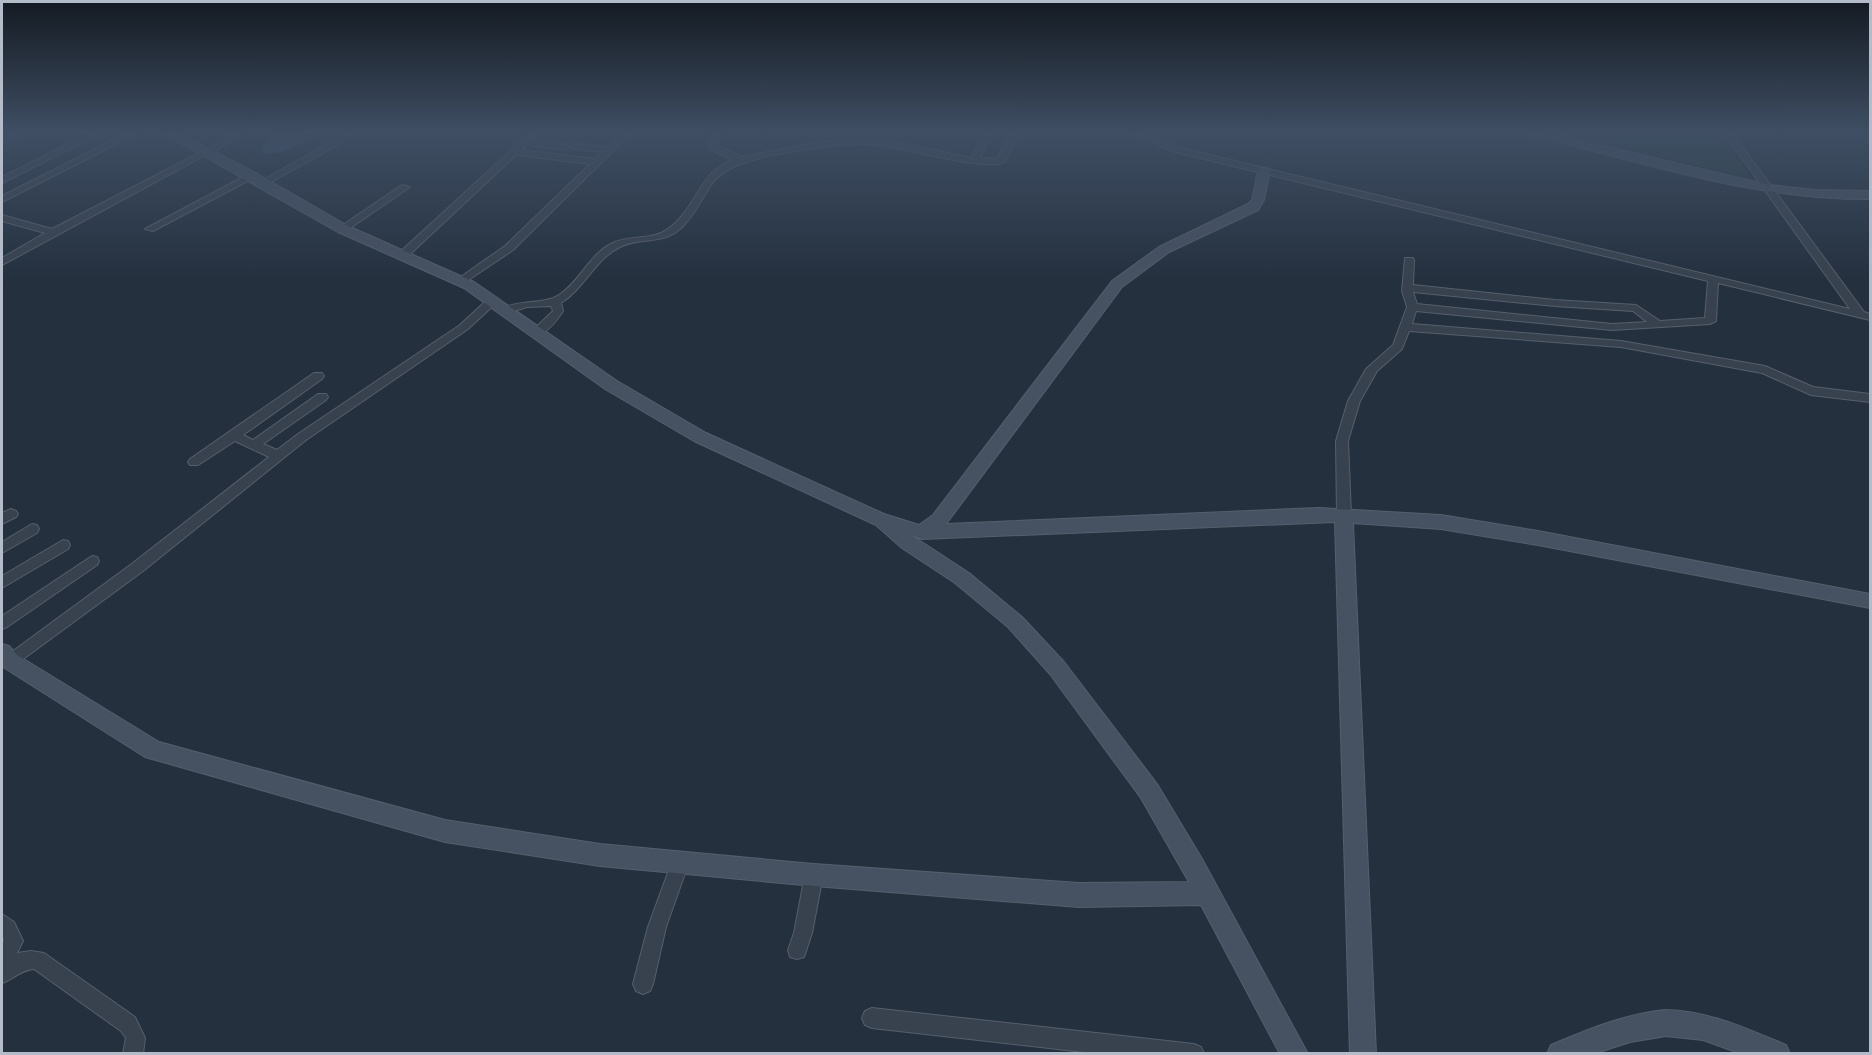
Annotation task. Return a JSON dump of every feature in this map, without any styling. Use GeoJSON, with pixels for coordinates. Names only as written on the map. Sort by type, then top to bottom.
{"type":"FeatureCollection","features":[{"type":"Feature","properties":{"kind":"street"},"geometry":{"type":"LineString","coordinates":[[2,199],[36,182]]}},
{"type":"Feature","properties":{"kind":"street"},"geometry":{"type":"LineString","coordinates":[[2,262],[53,232],[149,182]]}},
{"type":"Feature","properties":{"kind":"street"},"geometry":{"type":"LineString","coordinates":[[150,230],[253,182]]}},
{"type":"Feature","properties":{"kind":"street"},"geometry":{"type":"LineString","coordinates":[[262,182],[343,229],[460,281],[611,385],[700,437],[878,519],[922,532],[1344,515],[1442,522],[1870,601]]}},
{"type":"Feature","properties":{"kind":"street"},"geometry":{"type":"LineString","coordinates":[[403,255],[481,182]]}},
{"type":"Feature","properties":{"kind":"street"},"geometry":{"type":"LineString","coordinates":[[460,281],[509,248],[576,182]]}},
{"type":"Feature","properties":{"kind":"street"},"geometry":{"type":"LineString","coordinates":[[710,182],[690,212],[669,233],[617,244],[570,293],[555,302],[498,306],[464,327],[311,430],[138,567],[5,656],[153,750],[445,831],[600,855],[814,875],[1079,895],[1208,893]]}},
{"type":"Feature","properties":{"kind":"street"},"geometry":{"type":"LineString","coordinates":[[922,532],[939,520],[1117,284],[1129,272],[1171,247],[1253,207],[1258,200],[1262,182]]}},
{"type":"Feature","properties":{"kind":"street"},"geometry":{"type":"LineString","coordinates":[[1311,182],[1866,316]]}},
{"type":"Feature","properties":{"kind":"street"},"geometry":{"type":"LineString","coordinates":[[1741,182],[1769,189],[1814,194],[1870,195]]}},
{"type":"Feature","properties":{"kind":"street"},"geometry":{"type":"LineString","coordinates":[[1764,182],[1866,316]]}},
{"type":"Feature","properties":{"kind":"street"},"geometry":{"type":"LineString","coordinates":[[343,229],[405,187]]}},
{"type":"Feature","properties":{"kind":"street"},"geometry":{"type":"LineString","coordinates":[[2,218],[53,232]]}},
{"type":"Feature","properties":{"kind":"street"},"geometry":{"type":"LineString","coordinates":[[1363,1053],[1342,441],[1354,401],[1372,369],[1398,347],[1412,307],[1407,288],[1410,260]]}},
{"type":"Feature","properties":{"kind":"street"},"geometry":{"type":"LineString","coordinates":[[1412,307],[1612,327],[1710,321],[1713,279]]}},
{"type":"Feature","properties":{"kind":"street"},"geometry":{"type":"LineString","coordinates":[[1407,288],[1555,303],[1636,308],[1657,324]]}},
{"type":"Feature","properties":{"kind":"street"},"geometry":{"type":"LineString","coordinates":[[536,333],[550,322],[558,311],[555,302]]}},
{"type":"Feature","properties":{"kind":"street"},"geometry":{"type":"LineString","coordinates":[[1405,327],[1621,344],[1765,370],[1811,391],[1870,398]]}},
{"type":"Feature","properties":{"kind":"street"},"geometry":{"type":"LineString","coordinates":[[194,462],[318,376]]}},
{"type":"Feature","properties":{"kind":"street"},"geometry":{"type":"LineString","coordinates":[[254,445],[322,397]]}},
{"type":"Feature","properties":{"kind":"street"},"geometry":{"type":"LineString","coordinates":[[234,436],[278,456]]}},
{"type":"Feature","properties":{"kind":"street"},"geometry":{"type":"LineString","coordinates":[[878,519],[908,543],[962,578],[1015,622],[1057,668],[1149,791],[1208,893],[1295,1053]]}},
{"type":"Feature","properties":{"kind":"street"},"geometry":{"type":"LineString","coordinates":[[2,548],[32,529]]}},
{"type":"Feature","properties":{"kind":"street"},"geometry":{"type":"LineString","coordinates":[[2,584],[63,544]]}},
{"type":"Feature","properties":{"kind":"street"},"geometry":{"type":"LineString","coordinates":[[2,623],[92,561]]}},
{"type":"Feature","properties":{"kind":"street"},"geometry":{"type":"LineString","coordinates":[[643,984],[657,927],[680,862]]}},
{"type":"Feature","properties":{"kind":"street"},"geometry":{"type":"LineString","coordinates":[[797,950],[803,933],[814,875]]}},
{"type":"Feature","properties":{"kind":"street"},"geometry":{"type":"LineString","coordinates":[[2,924],[8,928],[14,941],[2,962]]}},
{"type":"Feature","properties":{"kind":"street"},"geometry":{"type":"LineString","coordinates":[[2,974],[12,964],[23,959],[37,960],[128,1024],[135,1032],[137,1041],[133,1053]]}},
{"type":"Feature","properties":{"kind":"street"},"geometry":{"type":"LineString","coordinates":[[872,1018],[1194,1053]]}},
{"type":"Feature","properties":{"kind":"street"},"geometry":{"type":"LineString","coordinates":[[1560,1053],[1606,1034],[1663,1022],[1701,1026],[1777,1053]]}}]}
